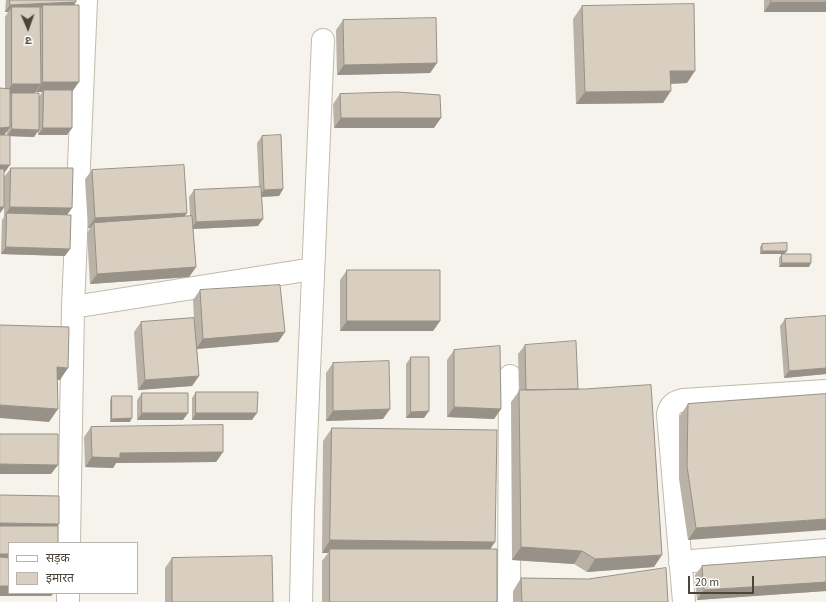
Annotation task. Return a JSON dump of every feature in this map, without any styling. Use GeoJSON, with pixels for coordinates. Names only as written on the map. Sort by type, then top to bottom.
{"type":"FeatureCollection","features":[{"type":"Feature","properties":{"kind":"street"},"geometry":{"type":"LineString","coordinates":[[69,542],[73,307],[86,0]]}},
{"type":"Feature","properties":{"kind":"street"},"geometry":{"type":"LineString","coordinates":[[301,602],[303,512],[323,40]]}},
{"type":"Feature","properties":{"kind":"street"},"geometry":{"type":"LineString","coordinates":[[73,307],[313,269]]}},
{"type":"Feature","properties":{"kind":"street"},"geometry":{"type":"LineString","coordinates":[[509,602],[510,376]]}},
{"type":"Feature","properties":{"kind":"street"},"geometry":{"type":"LineString","coordinates":[[684,602],[668,414],[670,407],[676,401],[682,400],[826,391]]}},
{"type":"Feature","properties":{"kind":"street"},"geometry":{"type":"LineString","coordinates":[[680,562],[826,550]]}},
{"type":"Feature","properties":{"kind":"building"},"geometry":{"type":"Polygon","coordinates":[[[10,0],[76,0],[76,2],[10,5],[10,0]]]}},
{"type":"Feature","properties":{"kind":"building"},"geometry":{"type":"Polygon","coordinates":[[[771,0],[826,0],[826,2],[771,2],[771,0]]]}},
{"type":"Feature","properties":{"kind":"building"},"geometry":{"type":"Polygon","coordinates":[[[694,4],[695,71],[670,71],[671,91],[585,92],[582,6],[694,4]]]}},
{"type":"Feature","properties":{"kind":"building"},"geometry":{"type":"Polygon","coordinates":[[[43,5],[79,5],[79,82],[43,82],[43,5]]]}},
{"type":"Feature","properties":{"kind":"building"},"geometry":{"type":"Polygon","coordinates":[[[12,7],[40,7],[41,84],[12,84],[12,7]]]}},
{"type":"Feature","properties":{"kind":"building"},"geometry":{"type":"Polygon","coordinates":[[[436,18],[437,63],[344,65],[343,20],[436,18]]]}},
{"type":"Feature","properties":{"kind":"building"},"geometry":{"type":"Polygon","coordinates":[[[0,88],[10,89],[10,127],[0,128],[0,88]]]}},
{"type":"Feature","properties":{"kind":"building"},"geometry":{"type":"Polygon","coordinates":[[[44,90],[72,90],[72,128],[43,128],[44,90]]]}},
{"type":"Feature","properties":{"kind":"building"},"geometry":{"type":"Polygon","coordinates":[[[397,92],[440,95],[441,118],[341,118],[340,94],[397,92]]]}},
{"type":"Feature","properties":{"kind":"building"},"geometry":{"type":"Polygon","coordinates":[[[12,93],[39,93],[39,130],[12,129],[12,93]]]}},
{"type":"Feature","properties":{"kind":"building"},"geometry":{"type":"Polygon","coordinates":[[[0,135],[10,135],[10,165],[0,165],[0,135]]]}},
{"type":"Feature","properties":{"kind":"building"},"geometry":{"type":"Polygon","coordinates":[[[281,135],[283,189],[264,190],[262,136],[281,135]]]}},
{"type":"Feature","properties":{"kind":"building"},"geometry":{"type":"Polygon","coordinates":[[[184,165],[187,213],[95,218],[92,170],[184,165]]]}},
{"type":"Feature","properties":{"kind":"building"},"geometry":{"type":"Polygon","coordinates":[[[11,168],[73,168],[72,208],[10,207],[11,168]]]}},
{"type":"Feature","properties":{"kind":"building"},"geometry":{"type":"Polygon","coordinates":[[[0,169],[4,169],[4,207],[0,207],[0,169]]]}},
{"type":"Feature","properties":{"kind":"building"},"geometry":{"type":"Polygon","coordinates":[[[261,187],[263,219],[196,222],[194,190],[261,187]]]}},
{"type":"Feature","properties":{"kind":"building"},"geometry":{"type":"Polygon","coordinates":[[[7,213],[71,215],[70,249],[6,247],[7,213]]]}},
{"type":"Feature","properties":{"kind":"building"},"geometry":{"type":"Polygon","coordinates":[[[192,216],[196,267],[97,274],[94,223],[192,216]]]}},
{"type":"Feature","properties":{"kind":"building"},"geometry":{"type":"Polygon","coordinates":[[[787,243],[787,251],[762,251],[762,244],[787,243]]]}},
{"type":"Feature","properties":{"kind":"building"},"geometry":{"type":"Polygon","coordinates":[[[782,254],[811,254],[811,263],[782,263],[782,254]]]}},
{"type":"Feature","properties":{"kind":"building"},"geometry":{"type":"Polygon","coordinates":[[[347,270],[440,270],[440,321],[347,321],[347,270]]]}},
{"type":"Feature","properties":{"kind":"building"},"geometry":{"type":"Polygon","coordinates":[[[280,285],[285,332],[203,339],[200,290],[280,285]]]}},
{"type":"Feature","properties":{"kind":"building"},"geometry":{"type":"Polygon","coordinates":[[[826,316],[826,368],[789,371],[785,319],[826,316]]]}},
{"type":"Feature","properties":{"kind":"building"},"geometry":{"type":"Polygon","coordinates":[[[194,318],[199,376],[145,380],[141,322],[194,318]]]}},
{"type":"Feature","properties":{"kind":"building"},"geometry":{"type":"Polygon","coordinates":[[[0,325],[69,327],[68,368],[57,367],[58,409],[0,405],[0,325]]]}},
{"type":"Feature","properties":{"kind":"building"},"geometry":{"type":"Polygon","coordinates":[[[576,341],[578,389],[526,390],[525,345],[576,341]]]}},
{"type":"Feature","properties":{"kind":"building"},"geometry":{"type":"Polygon","coordinates":[[[500,346],[501,409],[454,407],[454,350],[500,346]]]}},
{"type":"Feature","properties":{"kind":"building"},"geometry":{"type":"Polygon","coordinates":[[[411,357],[429,357],[429,411],[411,412],[411,357]]]}},
{"type":"Feature","properties":{"kind":"building"},"geometry":{"type":"Polygon","coordinates":[[[389,361],[390,409],[333,411],[333,363],[389,361]]]}},
{"type":"Feature","properties":{"kind":"building"},"geometry":{"type":"Polygon","coordinates":[[[651,385],[662,555],[595,559],[582,551],[521,547],[519,390],[585,389],[651,385]]]}},
{"type":"Feature","properties":{"kind":"building"},"geometry":{"type":"Polygon","coordinates":[[[196,392],[258,392],[257,413],[196,413],[196,392]]]}},
{"type":"Feature","properties":{"kind":"building"},"geometry":{"type":"Polygon","coordinates":[[[142,393],[188,393],[188,413],[142,413],[142,393]]]}},
{"type":"Feature","properties":{"kind":"building"},"geometry":{"type":"Polygon","coordinates":[[[826,394],[826,519],[696,528],[687,466],[688,404],[826,394]]]}},
{"type":"Feature","properties":{"kind":"building"},"geometry":{"type":"Polygon","coordinates":[[[112,396],[132,396],[132,418],[112,419],[112,396]]]}},
{"type":"Feature","properties":{"kind":"building"},"geometry":{"type":"Polygon","coordinates":[[[223,425],[223,452],[120,453],[120,458],[92,457],[91,427],[223,425]]]}},
{"type":"Feature","properties":{"kind":"building"},"geometry":{"type":"Polygon","coordinates":[[[332,428],[497,430],[495,542],[330,540],[332,428]]]}},
{"type":"Feature","properties":{"kind":"building"},"geometry":{"type":"Polygon","coordinates":[[[0,434],[58,434],[58,465],[0,464],[0,434]]]}},
{"type":"Feature","properties":{"kind":"building"},"geometry":{"type":"Polygon","coordinates":[[[0,495],[59,496],[59,524],[0,523],[0,495]]]}},
{"type":"Feature","properties":{"kind":"building"},"geometry":{"type":"Polygon","coordinates":[[[0,526],[58,526],[58,542],[8,542],[8,554],[0,554],[0,526]]]}},
{"type":"Feature","properties":{"kind":"building"},"geometry":{"type":"Polygon","coordinates":[[[330,549],[497,549],[497,602],[330,602],[330,549]]]}},
{"type":"Feature","properties":{"kind":"building"},"geometry":{"type":"Polygon","coordinates":[[[272,556],[273,602],[172,602],[172,558],[272,556]]]}},
{"type":"Feature","properties":{"kind":"building"},"geometry":{"type":"Polygon","coordinates":[[[0,557],[8,558],[8,586],[0,586],[0,557]]]}},
{"type":"Feature","properties":{"kind":"building"},"geometry":{"type":"Polygon","coordinates":[[[826,557],[826,582],[704,590],[702,566],[826,557]]]}},
{"type":"Feature","properties":{"kind":"building"},"geometry":{"type":"Polygon","coordinates":[[[666,568],[668,602],[522,602],[521,578],[588,579],[666,568]]]}}]}
